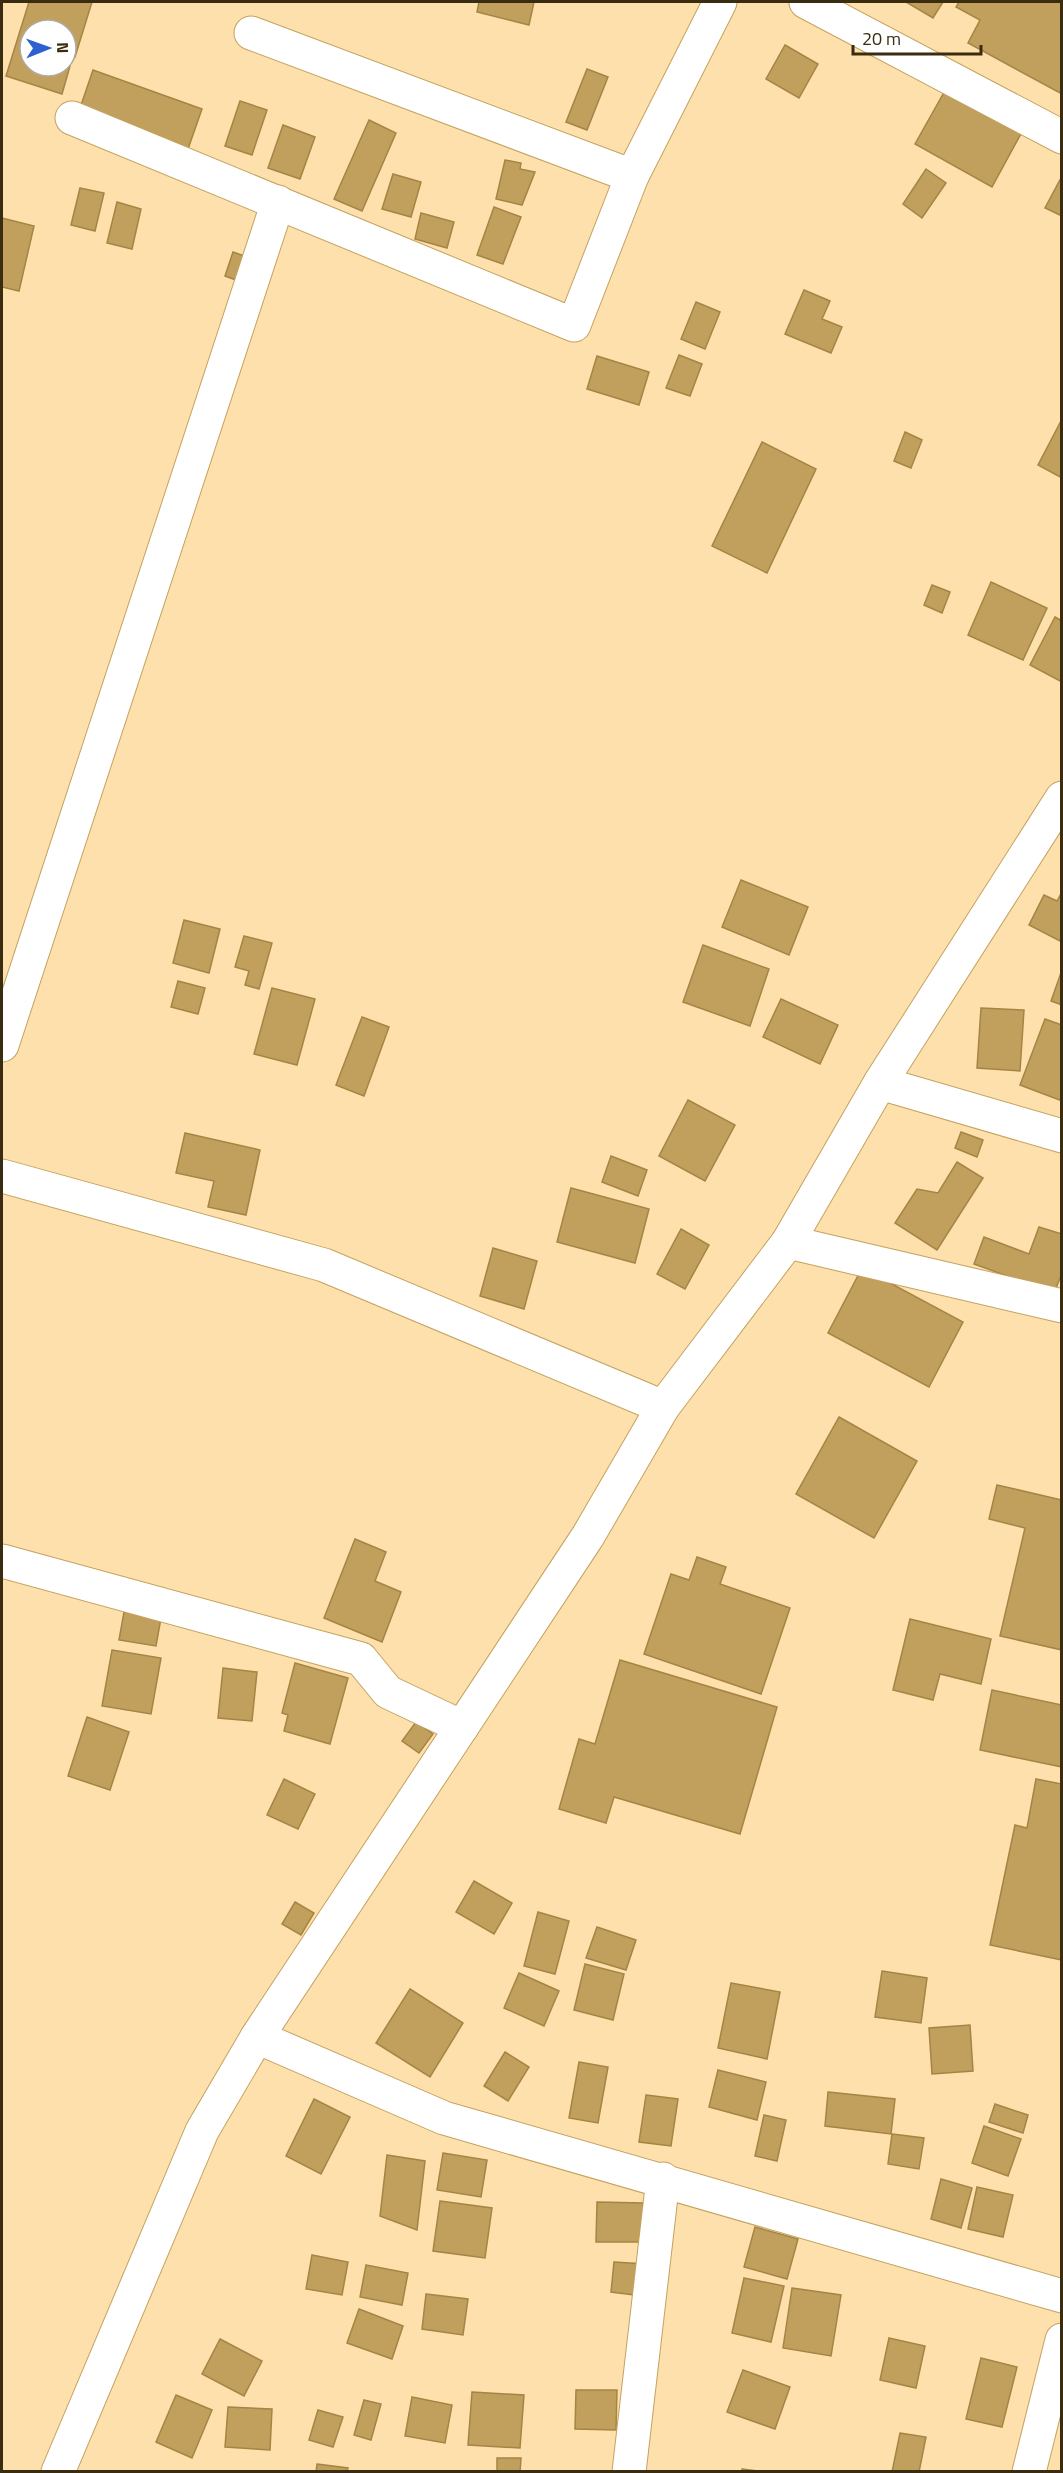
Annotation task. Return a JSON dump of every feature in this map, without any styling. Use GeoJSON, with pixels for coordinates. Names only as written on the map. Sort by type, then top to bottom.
{"type":"FeatureCollection","features":[{"type":"Feature","properties":{"kind":"street"},"geometry":{"type":"LineString","coordinates":[[72,118],[573,325],[632,176],[720,2]]}},
{"type":"Feature","properties":{"kind":"street"},"geometry":{"type":"LineString","coordinates":[[806,2],[1062,137]]}},
{"type":"Feature","properties":{"kind":"street"},"geometry":{"type":"LineString","coordinates":[[251,33],[632,176]]}},
{"type":"Feature","properties":{"kind":"street"},"geometry":{"type":"LineString","coordinates":[[2,1045],[278,202]]}},
{"type":"Feature","properties":{"kind":"street"},"geometry":{"type":"LineString","coordinates":[[60,2471],[202,2131],[257,2037],[588,1536],[663,1407],[788,1242],[880,1083],[1062,798]]}},
{"type":"Feature","properties":{"kind":"street"},"geometry":{"type":"LineString","coordinates":[[880,1083],[1062,1136]]}},
{"type":"Feature","properties":{"kind":"street"},"geometry":{"type":"LineString","coordinates":[[2,1176],[324,1265],[663,1407]]}},
{"type":"Feature","properties":{"kind":"street"},"geometry":{"type":"LineString","coordinates":[[788,1242],[1062,1306]]}},
{"type":"Feature","properties":{"kind":"street"},"geometry":{"type":"LineString","coordinates":[[2,1562],[361,1659],[388,1692],[462,1727]]}},
{"type":"Feature","properties":{"kind":"street"},"geometry":{"type":"LineString","coordinates":[[257,2037],[444,2118],[581,2159],[663,2179],[1062,2296]]}},
{"type":"Feature","properties":{"kind":"street"},"geometry":{"type":"LineString","coordinates":[[629,2472],[663,2179]]}},
{"type":"Feature","properties":{"kind":"street"},"geometry":{"type":"LineString","coordinates":[[1029,2472],[1062,2340]]}},
{"type":"Feature","properties":{"kind":"building"},"geometry":{"type":"Polygon","coordinates":[[[29,2],[92,2],[78,47],[78,18],[24,18],[29,2]]]}},
{"type":"Feature","properties":{"kind":"building"},"geometry":{"type":"Polygon","coordinates":[[[479,2],[534,2],[529,25],[477,12],[479,2]]]}},
{"type":"Feature","properties":{"kind":"building"},"geometry":{"type":"Polygon","coordinates":[[[906,2],[943,2],[933,18],[906,2]]]}},
{"type":"Feature","properties":{"kind":"building"},"geometry":{"type":"Polygon","coordinates":[[[959,2],[1062,2],[1062,94],[968,43],[980,20],[956,7],[959,2]]]}},
{"type":"Feature","properties":{"kind":"building"},"geometry":{"type":"Polygon","coordinates":[[[18,37],[18,78],[67,78],[62,94],[6,76],[18,37]]]}},
{"type":"Feature","properties":{"kind":"building"},"geometry":{"type":"Polygon","coordinates":[[[785,45],[818,64],[799,98],[766,79],[785,45]]]}},
{"type":"Feature","properties":{"kind":"building"},"geometry":{"type":"Polygon","coordinates":[[[587,69],[608,77],[587,130],[566,122],[587,69]]]}},
{"type":"Feature","properties":{"kind":"building"},"geometry":{"type":"Polygon","coordinates":[[[93,70],[202,109],[188,149],[79,111],[93,70]]]}},
{"type":"Feature","properties":{"kind":"building"},"geometry":{"type":"Polygon","coordinates":[[[947,87],[1023,130],[992,187],[915,144],[947,87]]]}},
{"type":"Feature","properties":{"kind":"building"},"geometry":{"type":"Polygon","coordinates":[[[240,101],[267,110],[252,155],[225,146],[240,101]]]}},
{"type":"Feature","properties":{"kind":"building"},"geometry":{"type":"Polygon","coordinates":[[[369,120],[396,133],[362,211],[334,199],[369,120]]]}},
{"type":"Feature","properties":{"kind":"building"},"geometry":{"type":"Polygon","coordinates":[[[283,125],[315,137],[300,179],[268,168],[283,125]]]}},
{"type":"Feature","properties":{"kind":"building"},"geometry":{"type":"Polygon","coordinates":[[[505,160],[521,163],[520,169],[535,172],[522,205],[496,199],[505,160]]]}},
{"type":"Feature","properties":{"kind":"building"},"geometry":{"type":"Polygon","coordinates":[[[926,169],[946,183],[922,218],[903,204],[926,169]]]}},
{"type":"Feature","properties":{"kind":"building"},"geometry":{"type":"Polygon","coordinates":[[[393,174],[421,182],[411,217],[382,209],[393,174]]]}},
{"type":"Feature","properties":{"kind":"building"},"geometry":{"type":"Polygon","coordinates":[[[1062,176],[1062,216],[1045,208],[1062,176]]]}},
{"type":"Feature","properties":{"kind":"building"},"geometry":{"type":"Polygon","coordinates":[[[80,188],[104,193],[95,231],[71,225],[80,188]]]}},
{"type":"Feature","properties":{"kind":"building"},"geometry":{"type":"Polygon","coordinates":[[[117,202],[141,209],[132,249],[107,243],[117,202]]]}},
{"type":"Feature","properties":{"kind":"building"},"geometry":{"type":"Polygon","coordinates":[[[494,207],[521,217],[503,264],[477,255],[494,207]]]}},
{"type":"Feature","properties":{"kind":"building"},"geometry":{"type":"Polygon","coordinates":[[[421,213],[454,222],[447,248],[415,239],[421,213]]]}},
{"type":"Feature","properties":{"kind":"building"},"geometry":{"type":"Polygon","coordinates":[[[2,218],[34,226],[19,291],[2,287],[2,218]]]}},
{"type":"Feature","properties":{"kind":"building"},"geometry":{"type":"Polygon","coordinates":[[[233,252],[253,259],[244,283],[225,276],[233,252]]]}},
{"type":"Feature","properties":{"kind":"building"},"geometry":{"type":"Polygon","coordinates":[[[804,290],[830,301],[822,319],[842,327],[831,353],[785,334],[804,290]]]}},
{"type":"Feature","properties":{"kind":"building"},"geometry":{"type":"Polygon","coordinates":[[[696,302],[720,312],[705,349],[681,339],[696,302]]]}},
{"type":"Feature","properties":{"kind":"building"},"geometry":{"type":"Polygon","coordinates":[[[679,355],[702,364],[690,396],[666,388],[679,355]]]}},
{"type":"Feature","properties":{"kind":"building"},"geometry":{"type":"Polygon","coordinates":[[[597,356],[649,372],[639,405],[587,389],[597,356]]]}},
{"type":"Feature","properties":{"kind":"building"},"geometry":{"type":"Polygon","coordinates":[[[1062,419],[1062,478],[1038,465],[1062,419]]]}},
{"type":"Feature","properties":{"kind":"building"},"geometry":{"type":"Polygon","coordinates":[[[905,432],[922,440],[911,468],[894,461],[905,432]]]}},
{"type":"Feature","properties":{"kind":"building"},"geometry":{"type":"Polygon","coordinates":[[[762,442],[816,469],[767,573],[712,546],[762,442]]]}},
{"type":"Feature","properties":{"kind":"building"},"geometry":{"type":"Polygon","coordinates":[[[991,582],[1047,608],[1023,660],[968,635],[991,582]]]}},
{"type":"Feature","properties":{"kind":"building"},"geometry":{"type":"Polygon","coordinates":[[[932,585],[950,592],[942,613],[924,605],[932,585]]]}},
{"type":"Feature","properties":{"kind":"building"},"geometry":{"type":"Polygon","coordinates":[[[1055,617],[1062,621],[1062,682],[1030,665],[1055,617]]]}},
{"type":"Feature","properties":{"kind":"building"},"geometry":{"type":"Polygon","coordinates":[[[741,880],[808,907],[789,955],[722,927],[741,880]]]}},
{"type":"Feature","properties":{"kind":"building"},"geometry":{"type":"Polygon","coordinates":[[[1062,892],[1062,942],[1029,925],[1044,895],[1057,901],[1062,892]]]}},
{"type":"Feature","properties":{"kind":"building"},"geometry":{"type":"Polygon","coordinates":[[[184,920],[220,929],[209,973],[173,963],[184,920]]]}},
{"type":"Feature","properties":{"kind":"building"},"geometry":{"type":"Polygon","coordinates":[[[244,936],[272,943],[259,989],[245,985],[249,971],[235,967],[244,936]]]}},
{"type":"Feature","properties":{"kind":"building"},"geometry":{"type":"Polygon","coordinates":[[[703,945],[769,969],[750,1026],[683,1002],[703,945]]]}},
{"type":"Feature","properties":{"kind":"building"},"geometry":{"type":"Polygon","coordinates":[[[1062,970],[1062,1005],[1051,1001],[1062,970]]]}},
{"type":"Feature","properties":{"kind":"building"},"geometry":{"type":"Polygon","coordinates":[[[178,981],[205,988],[198,1014],[171,1007],[178,981]]]}},
{"type":"Feature","properties":{"kind":"building"},"geometry":{"type":"Polygon","coordinates":[[[272,988],[315,999],[297,1065],[254,1054],[272,988]]]}},
{"type":"Feature","properties":{"kind":"building"},"geometry":{"type":"Polygon","coordinates":[[[781,999],[838,1025],[820,1064],[763,1037],[781,999]]]}},
{"type":"Feature","properties":{"kind":"building"},"geometry":{"type":"Polygon","coordinates":[[[981,1008],[1024,1010],[1020,1071],[977,1068],[981,1008]]]}},
{"type":"Feature","properties":{"kind":"building"},"geometry":{"type":"Polygon","coordinates":[[[362,1017],[389,1027],[364,1096],[336,1085],[362,1017]]]}},
{"type":"Feature","properties":{"kind":"building"},"geometry":{"type":"Polygon","coordinates":[[[1045,1019],[1062,1025],[1062,1101],[1020,1085],[1045,1019]]]}},
{"type":"Feature","properties":{"kind":"building"},"geometry":{"type":"Polygon","coordinates":[[[688,1100],[735,1125],[705,1181],[659,1156],[688,1100]]]}},
{"type":"Feature","properties":{"kind":"building"},"geometry":{"type":"Polygon","coordinates":[[[961,1132],[983,1140],[977,1157],[955,1148],[961,1132]]]}},
{"type":"Feature","properties":{"kind":"building"},"geometry":{"type":"Polygon","coordinates":[[[185,1133],[260,1150],[246,1215],[208,1207],[214,1181],[176,1173],[185,1133]]]}},
{"type":"Feature","properties":{"kind":"building"},"geometry":{"type":"Polygon","coordinates":[[[611,1156],[647,1170],[638,1196],[602,1182],[611,1156]]]}},
{"type":"Feature","properties":{"kind":"building"},"geometry":{"type":"Polygon","coordinates":[[[957,1162],[983,1178],[937,1250],[895,1223],[917,1189],[938,1193],[957,1162]]]}},
{"type":"Feature","properties":{"kind":"building"},"geometry":{"type":"Polygon","coordinates":[[[571,1188],[649,1209],[635,1263],[557,1242],[571,1188]]]}},
{"type":"Feature","properties":{"kind":"building"},"geometry":{"type":"Polygon","coordinates":[[[1039,1227],[1062,1234],[1062,1273],[1054,1293],[974,1264],[984,1237],[1029,1254],[1039,1227]]]}},
{"type":"Feature","properties":{"kind":"building"},"geometry":{"type":"Polygon","coordinates":[[[681,1229],[709,1245],[685,1289],[657,1274],[681,1229]]]}},
{"type":"Feature","properties":{"kind":"building"},"geometry":{"type":"Polygon","coordinates":[[[493,1248],[537,1261],[524,1309],[480,1296],[493,1248]]]}},
{"type":"Feature","properties":{"kind":"building"},"geometry":{"type":"Polygon","coordinates":[[[862,1268],[963,1322],[929,1387],[828,1333],[862,1268]]]}},
{"type":"Feature","properties":{"kind":"building"},"geometry":{"type":"Polygon","coordinates":[[[839,1417],[917,1461],[874,1538],[796,1494],[839,1417]]]}},
{"type":"Feature","properties":{"kind":"building"},"geometry":{"type":"Polygon","coordinates":[[[997,1485],[1062,1500],[1062,1650],[1000,1636],[1025,1528],[989,1519],[997,1485]]]}},
{"type":"Feature","properties":{"kind":"building"},"geometry":{"type":"Polygon","coordinates":[[[355,1539],[386,1552],[375,1581],[401,1592],[382,1642],[324,1618],[355,1539]]]}},
{"type":"Feature","properties":{"kind":"building"},"geometry":{"type":"Polygon","coordinates":[[[697,1557],[726,1567],[720,1584],[790,1608],[761,1694],[644,1654],[671,1574],[689,1580],[697,1557]]]}},
{"type":"Feature","properties":{"kind":"building"},"geometry":{"type":"Polygon","coordinates":[[[124,1612],[161,1618],[156,1646],[119,1640],[124,1612]]]}},
{"type":"Feature","properties":{"kind":"building"},"geometry":{"type":"Polygon","coordinates":[[[910,1619],[991,1639],[981,1684],[940,1674],[933,1700],[893,1690],[910,1619]]]}},
{"type":"Feature","properties":{"kind":"building"},"geometry":{"type":"Polygon","coordinates":[[[112,1650],[161,1658],[151,1714],[102,1706],[112,1650]]]}},
{"type":"Feature","properties":{"kind":"building"},"geometry":{"type":"Polygon","coordinates":[[[620,1660],[777,1707],[740,1834],[614,1797],[606,1823],[559,1809],[579,1739],[595,1744],[620,1660]]]}},
{"type":"Feature","properties":{"kind":"building"},"geometry":{"type":"Polygon","coordinates":[[[295,1663],[348,1678],[330,1744],[284,1731],[288,1715],[282,1713],[295,1663]]]}},
{"type":"Feature","properties":{"kind":"building"},"geometry":{"type":"Polygon","coordinates":[[[223,1668],[257,1672],[252,1721],[218,1718],[223,1668]]]}},
{"type":"Feature","properties":{"kind":"building"},"geometry":{"type":"Polygon","coordinates":[[[992,1690],[1062,1705],[1062,1767],[980,1750],[992,1690]]]}},
{"type":"Feature","properties":{"kind":"building"},"geometry":{"type":"Polygon","coordinates":[[[87,1717],[129,1732],[110,1790],[68,1776],[87,1717]]]}},
{"type":"Feature","properties":{"kind":"building"},"geometry":{"type":"Polygon","coordinates":[[[416,1722],[433,1734],[419,1753],[402,1741],[416,1722]]]}},
{"type":"Feature","properties":{"kind":"building"},"geometry":{"type":"Polygon","coordinates":[[[284,1779],[315,1794],[298,1829],[267,1815],[284,1779]]]}},
{"type":"Feature","properties":{"kind":"building"},"geometry":{"type":"Polygon","coordinates":[[[1036,1779],[1062,1784],[1062,1960],[990,1945],[1015,1825],[1027,1828],[1036,1779]]]}},
{"type":"Feature","properties":{"kind":"building"},"geometry":{"type":"Polygon","coordinates":[[[474,1881],[512,1903],[494,1934],[456,1912],[474,1881]]]}},
{"type":"Feature","properties":{"kind":"building"},"geometry":{"type":"Polygon","coordinates":[[[295,1902],[314,1913],[301,1935],[282,1924],[295,1902]]]}},
{"type":"Feature","properties":{"kind":"building"},"geometry":{"type":"Polygon","coordinates":[[[538,1912],[569,1921],[555,1974],[524,1966],[538,1912]]]}},
{"type":"Feature","properties":{"kind":"building"},"geometry":{"type":"Polygon","coordinates":[[[597,1927],[636,1940],[626,1970],[586,1958],[597,1927]]]}},
{"type":"Feature","properties":{"kind":"building"},"geometry":{"type":"Polygon","coordinates":[[[585,1964],[624,1974],[613,2020],[574,2010],[585,1964]]]}},
{"type":"Feature","properties":{"kind":"building"},"geometry":{"type":"Polygon","coordinates":[[[882,1971],[927,1978],[921,2023],[875,2017],[882,1971]]]}},
{"type":"Feature","properties":{"kind":"building"},"geometry":{"type":"Polygon","coordinates":[[[519,1973],[559,1991],[544,2026],[504,2008],[519,1973]]]}},
{"type":"Feature","properties":{"kind":"building"},"geometry":{"type":"Polygon","coordinates":[[[731,1983],[780,1992],[767,2059],[718,2048],[731,1983]]]}},
{"type":"Feature","properties":{"kind":"building"},"geometry":{"type":"Polygon","coordinates":[[[410,1989],[463,2023],[430,2077],[376,2043],[410,1989]]]}},
{"type":"Feature","properties":{"kind":"building"},"geometry":{"type":"Polygon","coordinates":[[[970,2025],[973,2071],[932,2074],[929,2028],[970,2025]]]}},
{"type":"Feature","properties":{"kind":"building"},"geometry":{"type":"Polygon","coordinates":[[[505,2052],[529,2067],[508,2101],[484,2086],[505,2052]]]}},
{"type":"Feature","properties":{"kind":"building"},"geometry":{"type":"Polygon","coordinates":[[[579,2062],[608,2067],[598,2123],[569,2118],[579,2062]]]}},
{"type":"Feature","properties":{"kind":"building"},"geometry":{"type":"Polygon","coordinates":[[[718,2070],[766,2082],[757,2120],[709,2107],[718,2070]]]}},
{"type":"Feature","properties":{"kind":"building"},"geometry":{"type":"Polygon","coordinates":[[[828,2092],[895,2099],[891,2134],[825,2126],[828,2092]]]}},
{"type":"Feature","properties":{"kind":"building"},"geometry":{"type":"Polygon","coordinates":[[[646,2095],[678,2099],[671,2146],[639,2142],[646,2095]]]}},
{"type":"Feature","properties":{"kind":"building"},"geometry":{"type":"Polygon","coordinates":[[[314,2099],[350,2117],[321,2174],[286,2156],[314,2099]]]}},
{"type":"Feature","properties":{"kind":"building"},"geometry":{"type":"Polygon","coordinates":[[[995,2104],[1028,2115],[1023,2133],[989,2122],[995,2104]]]}},
{"type":"Feature","properties":{"kind":"building"},"geometry":{"type":"Polygon","coordinates":[[[764,2115],[786,2120],[777,2161],[755,2156],[764,2115]]]}},
{"type":"Feature","properties":{"kind":"building"},"geometry":{"type":"Polygon","coordinates":[[[984,2126],[1021,2139],[1008,2176],[972,2163],[984,2126]]]}},
{"type":"Feature","properties":{"kind":"building"},"geometry":{"type":"Polygon","coordinates":[[[892,2134],[924,2138],[919,2169],[888,2164],[892,2134]]]}},
{"type":"Feature","properties":{"kind":"building"},"geometry":{"type":"Polygon","coordinates":[[[443,2153],[487,2160],[481,2197],[437,2190],[443,2153]]]}},
{"type":"Feature","properties":{"kind":"building"},"geometry":{"type":"Polygon","coordinates":[[[387,2155],[425,2161],[417,2230],[380,2216],[387,2155]]]}},
{"type":"Feature","properties":{"kind":"building"},"geometry":{"type":"Polygon","coordinates":[[[941,2179],[972,2188],[961,2228],[931,2219],[941,2179]]]}},
{"type":"Feature","properties":{"kind":"building"},"geometry":{"type":"Polygon","coordinates":[[[977,2187],[1013,2195],[1003,2237],[968,2229],[977,2187]]]}},
{"type":"Feature","properties":{"kind":"building"},"geometry":{"type":"Polygon","coordinates":[[[440,2201],[492,2208],[485,2258],[433,2251],[440,2201]]]}},
{"type":"Feature","properties":{"kind":"building"},"geometry":{"type":"Polygon","coordinates":[[[597,2202],[643,2203],[642,2242],[596,2242],[597,2202]]]}},
{"type":"Feature","properties":{"kind":"building"},"geometry":{"type":"Polygon","coordinates":[[[755,2227],[798,2239],[787,2279],[744,2267],[755,2227]]]}},
{"type":"Feature","properties":{"kind":"building"},"geometry":{"type":"Polygon","coordinates":[[[312,2255],[348,2262],[342,2295],[306,2289],[312,2255]]]}},
{"type":"Feature","properties":{"kind":"building"},"geometry":{"type":"Polygon","coordinates":[[[614,2262],[645,2264],[642,2296],[611,2292],[614,2262]]]}},
{"type":"Feature","properties":{"kind":"building"},"geometry":{"type":"Polygon","coordinates":[[[366,2265],[408,2273],[402,2305],[360,2297],[366,2265]]]}},
{"type":"Feature","properties":{"kind":"building"},"geometry":{"type":"Polygon","coordinates":[[[744,2278],[784,2286],[771,2342],[732,2333],[744,2278]]]}},
{"type":"Feature","properties":{"kind":"building"},"geometry":{"type":"Polygon","coordinates":[[[792,2288],[841,2295],[831,2356],[783,2348],[792,2288]]]}},
{"type":"Feature","properties":{"kind":"building"},"geometry":{"type":"Polygon","coordinates":[[[426,2294],[468,2299],[463,2335],[422,2329],[426,2294]]]}},
{"type":"Feature","properties":{"kind":"building"},"geometry":{"type":"Polygon","coordinates":[[[359,2309],[403,2326],[392,2359],[347,2343],[359,2309]]]}},
{"type":"Feature","properties":{"kind":"building"},"geometry":{"type":"Polygon","coordinates":[[[889,2338],[925,2346],[916,2388],[880,2380],[889,2338]]]}},
{"type":"Feature","properties":{"kind":"building"},"geometry":{"type":"Polygon","coordinates":[[[220,2339],[262,2361],[244,2396],[202,2374],[220,2339]]]}},
{"type":"Feature","properties":{"kind":"building"},"geometry":{"type":"Polygon","coordinates":[[[981,2358],[1017,2367],[1002,2427],[966,2419],[981,2358]]]}},
{"type":"Feature","properties":{"kind":"building"},"geometry":{"type":"Polygon","coordinates":[[[743,2370],[790,2387],[775,2429],[727,2412],[743,2370]]]}},
{"type":"Feature","properties":{"kind":"building"},"geometry":{"type":"Polygon","coordinates":[[[576,2390],[617,2390],[616,2430],[575,2429],[576,2390]]]}},
{"type":"Feature","properties":{"kind":"building"},"geometry":{"type":"Polygon","coordinates":[[[472,2392],[524,2395],[520,2448],[468,2445],[472,2392]]]}},
{"type":"Feature","properties":{"kind":"building"},"geometry":{"type":"Polygon","coordinates":[[[176,2395],[212,2410],[192,2458],[156,2442],[176,2395]]]}},
{"type":"Feature","properties":{"kind":"building"},"geometry":{"type":"Polygon","coordinates":[[[412,2397],[452,2405],[445,2443],[405,2436],[412,2397]]]}},
{"type":"Feature","properties":{"kind":"building"},"geometry":{"type":"Polygon","coordinates":[[[364,2400],[381,2404],[371,2440],[354,2435],[364,2400]]]}},
{"type":"Feature","properties":{"kind":"building"},"geometry":{"type":"Polygon","coordinates":[[[228,2407],[272,2409],[270,2450],[225,2447],[228,2407]]]}},
{"type":"Feature","properties":{"kind":"building"},"geometry":{"type":"Polygon","coordinates":[[[318,2410],[343,2417],[333,2447],[309,2440],[318,2410]]]}},
{"type":"Feature","properties":{"kind":"building"},"geometry":{"type":"Polygon","coordinates":[[[900,2433],[926,2437],[919,2472],[892,2472],[900,2433]]]}},
{"type":"Feature","properties":{"kind":"building"},"geometry":{"type":"Polygon","coordinates":[[[497,2458],[521,2458],[520,2472],[497,2472],[497,2458]]]}},
{"type":"Feature","properties":{"kind":"building"},"geometry":{"type":"Polygon","coordinates":[[[317,2464],[348,2468],[347,2472],[316,2472],[317,2464]]]}},
{"type":"Feature","properties":{"kind":"building"},"geometry":{"type":"Polygon","coordinates":[[[742,2469],[765,2472],[742,2472],[742,2469]]]}}]}
